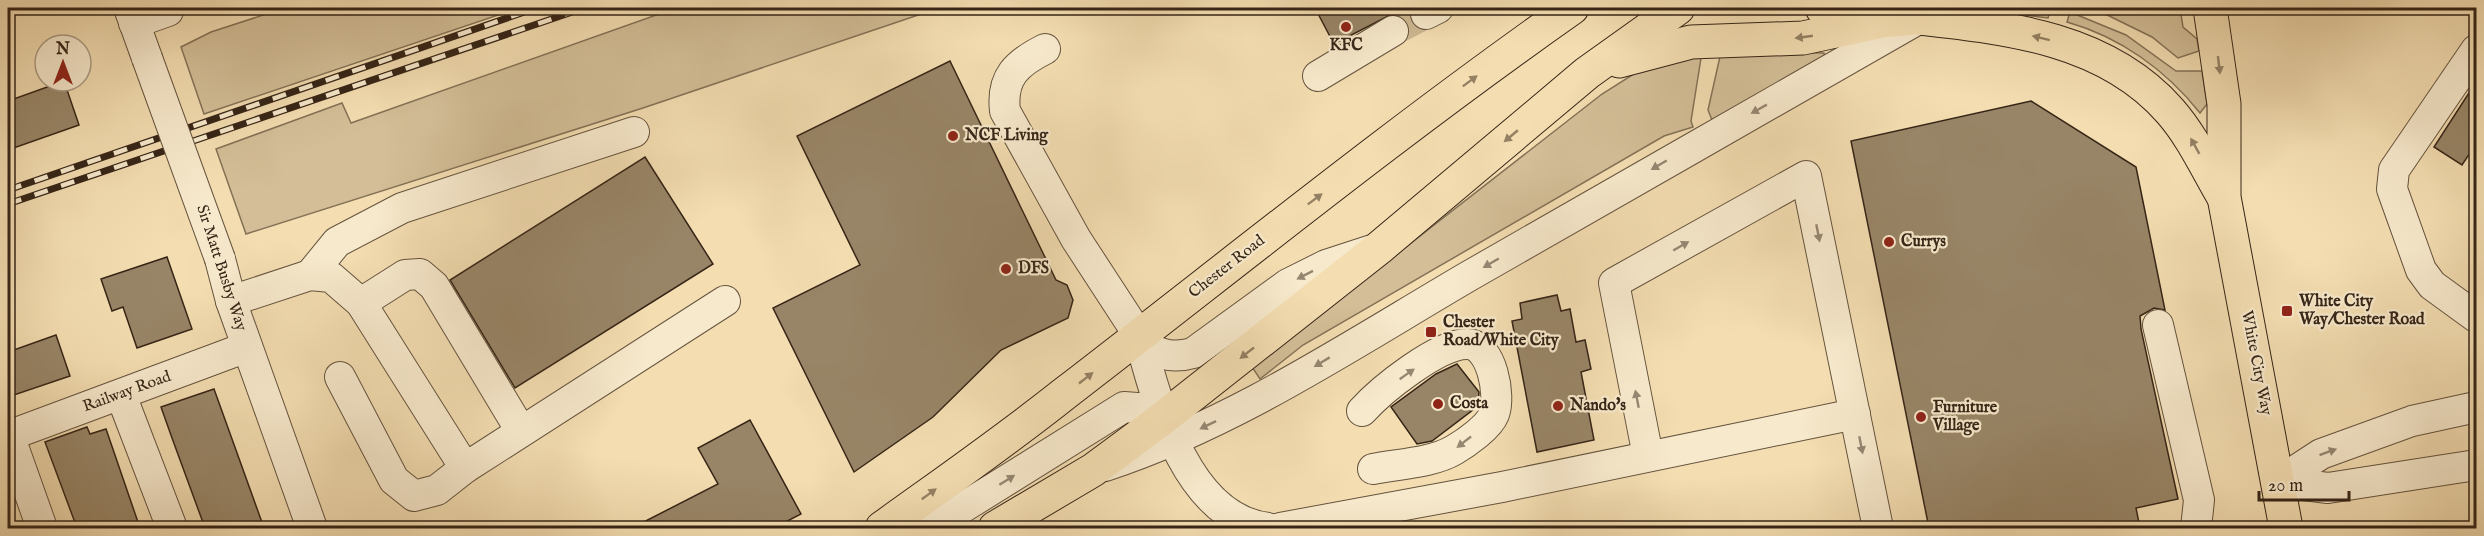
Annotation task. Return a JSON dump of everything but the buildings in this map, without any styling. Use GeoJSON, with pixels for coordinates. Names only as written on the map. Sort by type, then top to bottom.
{"type":"FeatureCollection","features":[{"type":"Feature","properties":{"kind":"main road"},"geometry":{"type":"LineString","coordinates":[[1506,54],[1540,8]]}},
{"type":"Feature","properties":{"kind":"main road","name":"Chester Road"},"geometry":{"type":"LineString","coordinates":[[882,528],[1063,395],[1506,54],[1572,8]]}},
{"type":"Feature","properties":{"kind":"main road"},"geometry":{"type":"LineString","coordinates":[[995,528],[1093,470],[1168,430],[1587,73],[1678,8]]}},
{"type":"Feature","properties":{"kind":"main road"},"geometry":{"type":"LineString","coordinates":[[1822,8],[1882,21]]}},
{"type":"Feature","properties":{"kind":"main road","name":"White City Way"},"geometry":{"type":"LineString","coordinates":[[2210,8],[2224,104],[2224,197],[2286,528]]}},
{"type":"Feature","properties":{"kind":"main road","name":"White City Way"},"geometry":{"type":"LineString","coordinates":[[1882,21],[1934,13],[2071,45],[2120,67],[2147,88],[2170,111],[2188,135],[2224,197]]}},
{"type":"Feature","properties":{"kind":"main road"},"geometry":{"type":"LineString","coordinates":[[1587,73],[1629,58],[1691,42],[1803,38],[1882,21]]}},
{"type":"Feature","properties":{"kind":"street"},"geometry":{"type":"LineString","coordinates":[[131,15],[168,10]]}},
{"type":"Feature","properties":{"kind":"street"},"geometry":{"type":"LineString","coordinates":[[1168,430],[1274,391],[1710,136],[1934,13]]}},
{"type":"Feature","properties":{"kind":"street","name":"Sir Matt Busby Way"},"geometry":{"type":"LineString","coordinates":[[131,15],[220,259],[231,301],[312,528]]}},
{"type":"Feature","properties":{"kind":"street"},"geometry":{"type":"LineString","coordinates":[[1318,76],[1393,31]]}},
{"type":"Feature","properties":{"kind":"street"},"geometry":{"type":"LineString","coordinates":[[1045,49],[1022,61],[1010,75],[1004,92],[1005,111],[1076,239],[1145,345],[1166,356],[1180,357],[1193,353],[1288,284],[1326,265],[1379,248]]}},
{"type":"Feature","properties":{"kind":"street"},"geometry":{"type":"LineString","coordinates":[[2476,50],[2394,170],[2392,189],[2421,270],[2432,285],[2476,317]]}},
{"type":"Feature","properties":{"kind":"street"},"geometry":{"type":"LineString","coordinates":[[310,275],[337,242],[402,208],[634,132]]}},
{"type":"Feature","properties":{"kind":"street"},"geometry":{"type":"LineString","coordinates":[[1648,456],[1614,283],[1806,176],[1878,528]]}},
{"type":"Feature","properties":{"kind":"street"},"geometry":{"type":"LineString","coordinates":[[361,303],[405,275],[420,274],[434,286],[521,431]]}},
{"type":"Feature","properties":{"kind":"street"},"geometry":{"type":"LineString","coordinates":[[231,301],[310,275],[331,277],[361,303],[465,468]]}},
{"type":"Feature","properties":{"kind":"street"},"geometry":{"type":"LineString","coordinates":[[340,377],[394,480],[414,496],[437,490],[465,468],[521,431],[725,301]]}},
{"type":"Feature","properties":{"kind":"street"},"geometry":{"type":"LineString","coordinates":[[2158,325],[2199,500],[2196,528]]}},
{"type":"Feature","properties":{"kind":"street"},"geometry":{"type":"LineString","coordinates":[[1139,336],[1168,430]]}},
{"type":"Feature","properties":{"kind":"street"},"geometry":{"type":"LineString","coordinates":[[1362,411],[1376,396],[1447,348],[1471,344],[1484,350],[1491,364],[1496,401],[1495,412],[1490,422],[1454,450],[1441,456],[1373,468]]}},
{"type":"Feature","properties":{"kind":"street","name":"Railway Road"},"geometry":{"type":"LineString","coordinates":[[8,436],[247,347]]}},
{"type":"Feature","properties":{"kind":"street"},"geometry":{"type":"LineString","coordinates":[[121,395],[172,528]]}},
{"type":"Feature","properties":{"kind":"street"},"geometry":{"type":"LineString","coordinates":[[920,528],[962,508],[1124,407],[1150,409],[1168,430],[1188,466],[1220,507],[1239,519],[1268,528]]}},
{"type":"Feature","properties":{"kind":"street"},"geometry":{"type":"LineString","coordinates":[[2278,482],[2321,454],[2412,421],[2476,407]]}},
{"type":"Feature","properties":{"kind":"street"},"geometry":{"type":"LineString","coordinates":[[1280,528],[1358,522],[1648,456],[1855,414]]}},
{"type":"Feature","properties":{"kind":"street"},"geometry":{"type":"LineString","coordinates":[[8,436],[42,528]]}},
{"type":"Feature","properties":{"kind":"street"},"geometry":{"type":"LineString","coordinates":[[2278,482],[2328,488],[2476,465]]}},
{"type":"Feature","properties":{"kind":"shaded area"},"geometry":{"type":"Polygon","coordinates":[[[285,8],[519,8],[204,114],[181,47],[211,32],[285,8]]]}},
{"type":"Feature","properties":{"kind":"shaded area"},"geometry":{"type":"Polygon","coordinates":[[[676,8],[939,8],[643,108],[246,234],[216,149],[342,103],[351,123],[676,8]]]}},
{"type":"Feature","properties":{"kind":"shaded area"},"geometry":{"type":"Polygon","coordinates":[[[2026,8],[2051,8],[2048,18],[2017,14],[2026,8]]]}},
{"type":"Feature","properties":{"kind":"shaded area"},"geometry":{"type":"Polygon","coordinates":[[[2093,8],[2180,8],[2183,27],[2197,39],[2199,51],[2178,58],[2152,37],[2093,8]]]}},
{"type":"Feature","properties":{"kind":"shaded area"},"geometry":{"type":"Polygon","coordinates":[[[2070,12],[2126,35],[2176,71],[2202,71],[2207,104],[2200,113],[2187,97],[2141,57],[2105,36],[2067,22],[2070,12]]]}},
{"type":"Feature","properties":{"kind":"shaded area"},"geometry":{"type":"Polygon","coordinates":[[[1702,52],[1691,121],[1693,127],[1664,136],[1303,345],[1260,379],[1252,367],[1602,94],[1640,70],[1702,52]]]}},
{"type":"Feature","properties":{"kind":"shaded area"},"geometry":{"type":"Polygon","coordinates":[[[1721,52],[1824,53],[1825,58],[1712,120],[1708,110],[1721,52]]]}},
{"type":"Feature","properties":{"kind":"tunnel"},"geometry":{"type":"LineString","coordinates":[[1393,31],[1426,14]]}},
{"type":"Feature","properties":{"kind":"railway"},"geometry":{"type":"LineString","coordinates":[[8,190],[536,8]]}},
{"type":"Feature","properties":{"kind":"railway"},"geometry":{"type":"LineString","coordinates":[[8,204],[584,8]]}},
{"type":"Feature","properties":{"kind":"place","name":"KFC"},"geometry":{"type":"Point","coordinates":[1346,27]}},
{"type":"Feature","properties":{"kind":"place","name":"NCF Living"},"geometry":{"type":"Point","coordinates":[953,136]}},
{"type":"Feature","properties":{"kind":"place","name":"Currys"},"geometry":{"type":"Point","coordinates":[1889,242]}},
{"type":"Feature","properties":{"kind":"place","name":"DFS"},"geometry":{"type":"Point","coordinates":[1006,269]}},
{"type":"Feature","properties":{"kind":"place","name":"White City Way/Chester Road"},"geometry":{"type":"Point","coordinates":[2287,311]}},
{"type":"Feature","properties":{"kind":"place","name":"Chester Road/White City"},"geometry":{"type":"Point","coordinates":[1431,332]}},
{"type":"Feature","properties":{"kind":"place","name":"Costa"},"geometry":{"type":"Point","coordinates":[1438,404]}},
{"type":"Feature","properties":{"kind":"place","name":"Nando's"},"geometry":{"type":"Point","coordinates":[1558,406]}},
{"type":"Feature","properties":{"kind":"place","name":"Furniture Village"},"geometry":{"type":"Point","coordinates":[1921,417]}}]}
